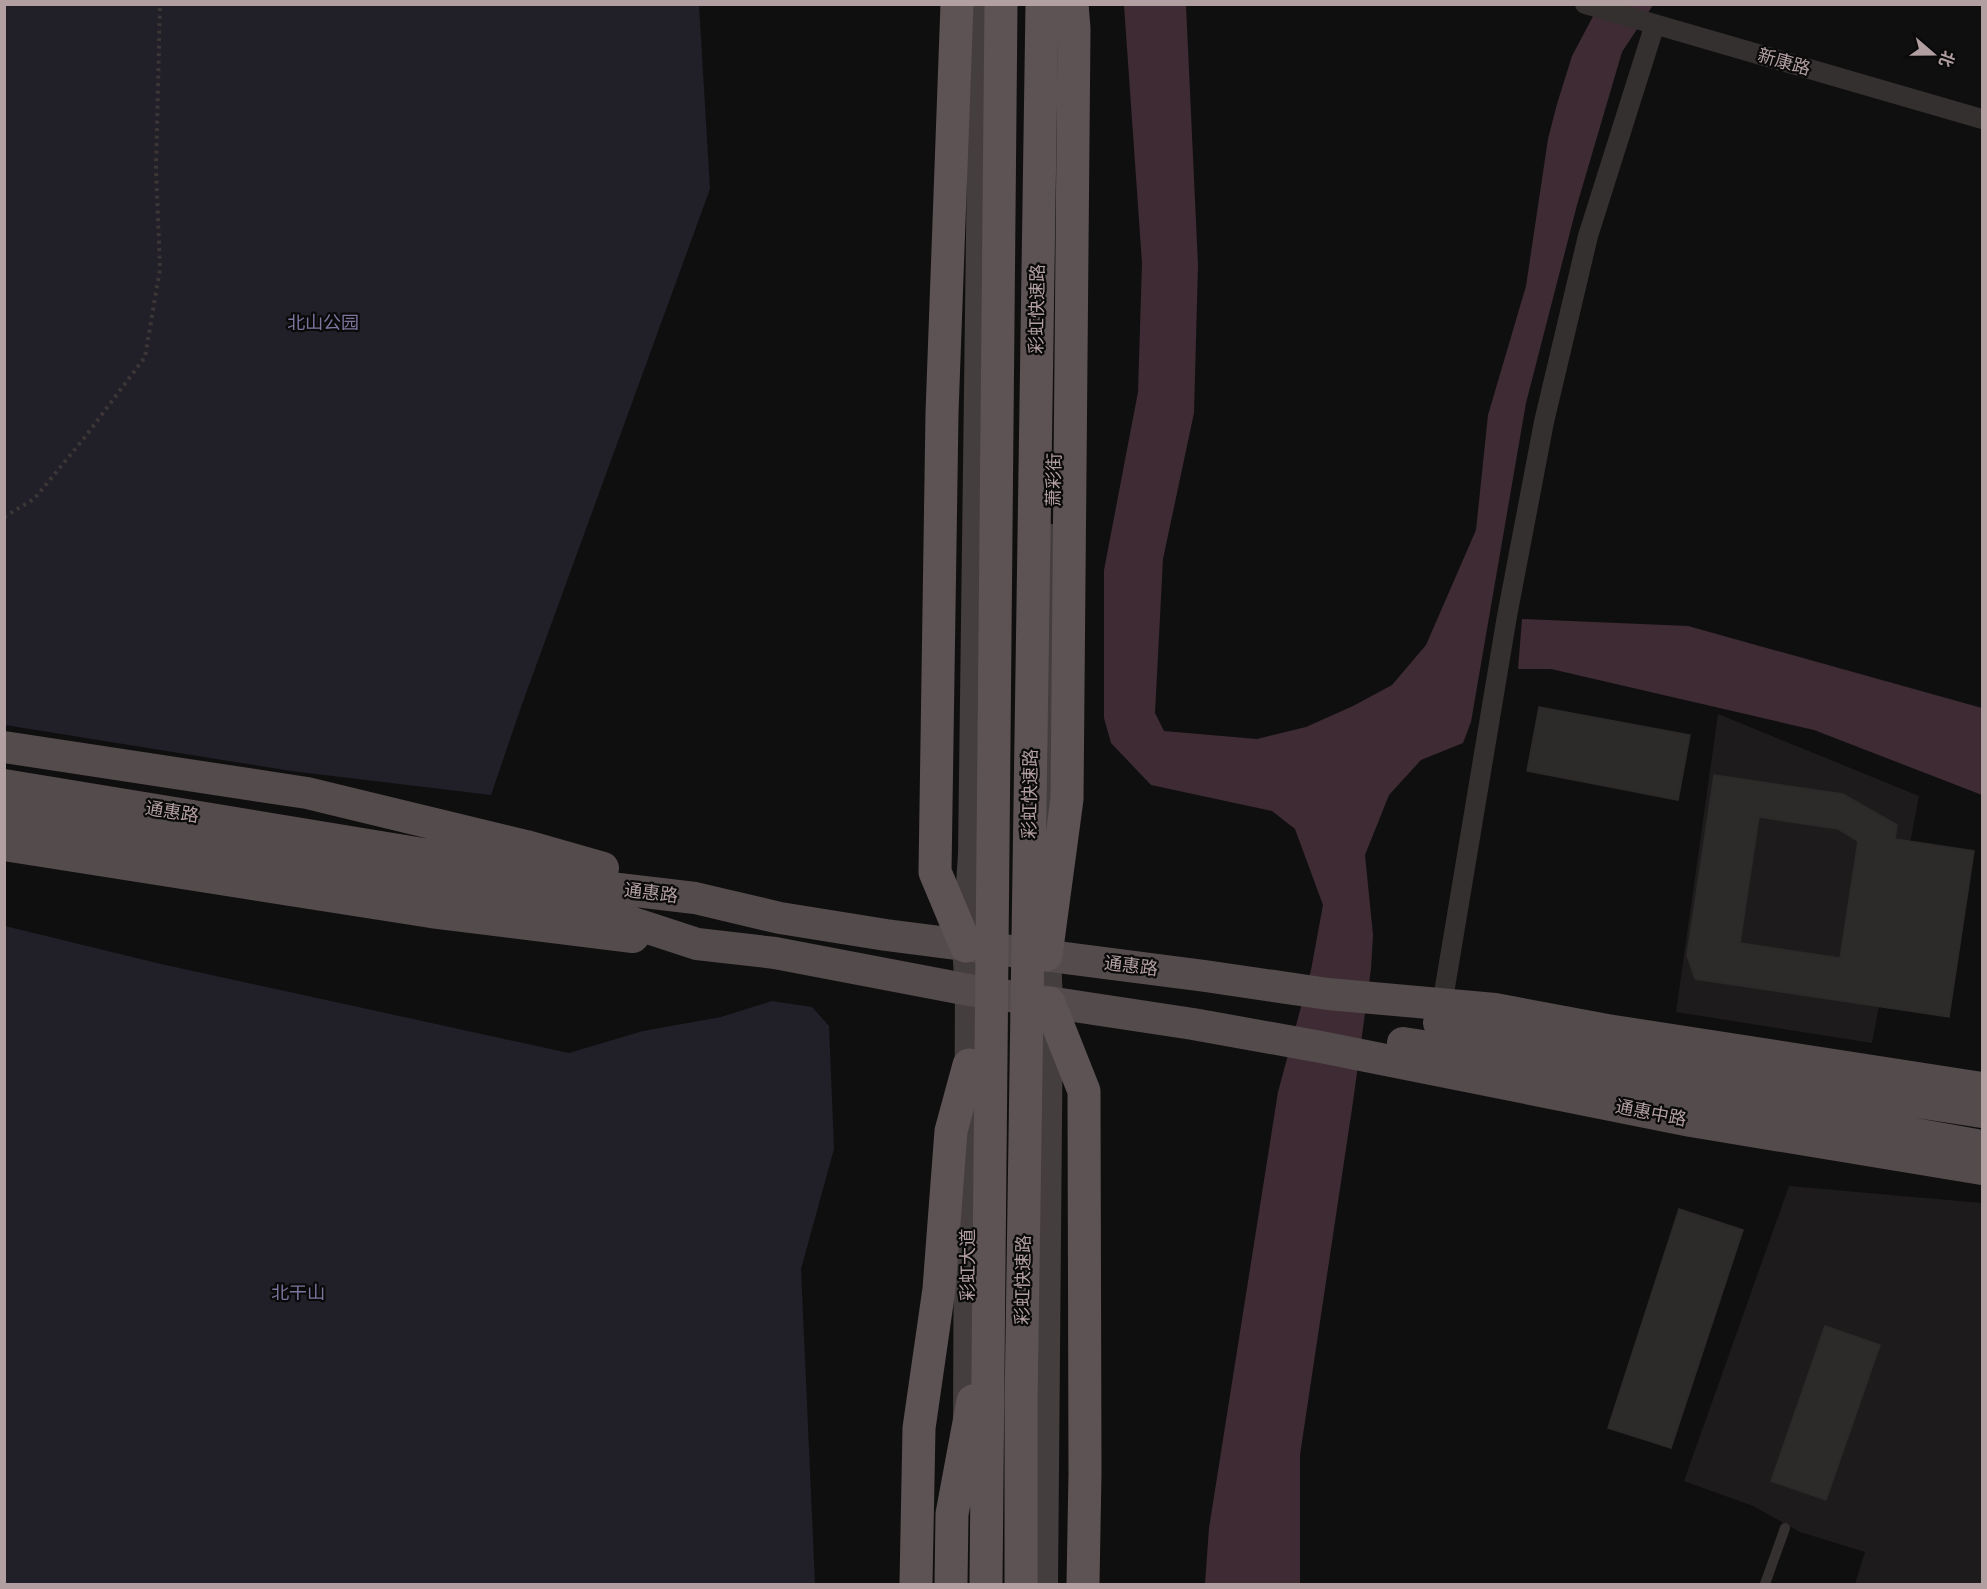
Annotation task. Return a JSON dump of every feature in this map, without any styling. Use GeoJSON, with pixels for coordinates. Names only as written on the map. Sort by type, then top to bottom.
{"type":"FeatureCollection","features":[{"type":"Feature","properties":{"kind":"highway"},"geometry":{"type":"LineString","coordinates":[[957,4],[942,414],[935,872],[966,946]]}},
{"type":"Feature","properties":{"kind":"highway","name":"彩虹快速路"},"geometry":{"type":"LineString","coordinates":[[986,1584],[1001,4]]}},
{"type":"Feature","properties":{"kind":"highway","name":"彩虹快速路"},"geometry":{"type":"LineString","coordinates":[[1021,1584],[1042,4]]}},
{"type":"Feature","properties":{"kind":"highway"},"geometry":{"type":"LineString","coordinates":[[1046,956],[1067,799],[1074,41],[1072,4]]}},
{"type":"Feature","properties":{"kind":"highway"},"geometry":{"type":"LineString","coordinates":[[1049,1003],[1084,1091],[1083,1584]]}},
{"type":"Feature","properties":{"kind":"highway"},"geometry":{"type":"LineString","coordinates":[[916,1584],[919,1428],[939,1289],[951,1131],[969,1065]]}},
{"type":"Feature","properties":{"kind":"highway"},"geometry":{"type":"LineString","coordinates":[[951,1584],[952,1514],[990,1307]]}},
{"type":"Feature","properties":{"kind":"highway"},"geometry":{"type":"LineString","coordinates":[[1022,1405],[1044,1584]]}},
{"type":"Feature","properties":{"kind":"main road"},"geometry":{"type":"LineString","coordinates":[[966,946],[972,854],[983,4]]}},
{"type":"Feature","properties":{"kind":"main road","name":"萧彩街"},"geometry":{"type":"LineString","coordinates":[[1046,956],[1062,4]]}},
{"type":"Feature","properties":{"kind":"main road"},"geometry":{"type":"LineString","coordinates":[[4,747],[307,793],[526,846],[695,898]]}},
{"type":"Feature","properties":{"kind":"main road","name":"通惠路"},"geometry":{"type":"LineString","coordinates":[[4,784],[502,867],[602,887],[695,898],[780,918],[966,946],[1313,991]]}},
{"type":"Feature","properties":{"kind":"main road","name":"通惠路"},"geometry":{"type":"LineString","coordinates":[[4,816],[593,909],[697,944],[775,953],[969,990],[1284,1040]]}},
{"type":"Feature","properties":{"kind":"main road"},"geometry":{"type":"LineString","coordinates":[[4,844],[431,912],[697,944]]}},
{"type":"Feature","properties":{"kind":"main road","name":"彩虹大道"},"geometry":{"type":"LineString","coordinates":[[965,1584],[969,1065],[969,990],[966,946]]}},
{"type":"Feature","properties":{"kind":"main road"},"geometry":{"type":"LineString","coordinates":[[1044,1584],[1049,1003],[1046,956]]}},
{"type":"Feature","properties":{"kind":"main road"},"geometry":{"type":"LineString","coordinates":[[1313,991],[1494,1009],[1619,1032],[1983,1088]]}},
{"type":"Feature","properties":{"kind":"main road"},"geometry":{"type":"LineString","coordinates":[[1313,991],[1398,1016],[1686,1066],[1983,1112]]}},
{"type":"Feature","properties":{"kind":"main road","name":"通惠中路"},"geometry":{"type":"LineString","coordinates":[[1284,1040],[1691,1120],[1983,1169]]}},
{"type":"Feature","properties":{"kind":"main road","name":"通惠中路"},"geometry":{"type":"LineString","coordinates":[[1322,1047],[1403,1042],[1514,1060],[1568,1072],[1983,1146]]}},
{"type":"Feature","properties":{"kind":"street","name":"新康路"},"geometry":{"type":"LineString","coordinates":[[1586,4],[1983,119]]}},
{"type":"Feature","properties":{"kind":"street"},"geometry":{"type":"LineString","coordinates":[[1443,1005],[1507,616],[1544,422],[1588,236],[1655,24]]}},
{"type":"Feature","properties":{"kind":"lane"},"geometry":{"type":"LineString","coordinates":[[1765,1584],[1785,1528]]}},
{"type":"Feature","properties":{"kind":"path"},"geometry":{"type":"LineString","coordinates":[[4,517],[34,499],[86,437],[145,357],[160,269],[156,169],[160,4]]}},
{"type":"Feature","properties":{"kind":"shaded area"},"geometry":{"type":"Polygon","coordinates":[[[1124,5],[1186,5],[1198,265],[1194,413],[1163,559],[1155,713],[1164,731],[1257,739],[1306,727],[1392,685],[1426,645],[1476,530],[1488,415],[1526,286],[1548,139],[1572,56],[1599,5],[1653,5],[1622,52],[1577,205],[1526,403],[1471,722],[1463,743],[1421,760],[1389,795],[1365,855],[1373,935],[1371,969],[1300,1455],[1300,1584],[1205,1584],[1209,1528],[1278,1092],[1311,970],[1323,905],[1295,829],[1272,811],[1151,785],[1111,743],[1104,718],[1104,570],[1138,392],[1142,263],[1124,5]]]}},
{"type":"Feature","properties":{"kind":"shaded area"},"geometry":{"type":"Polygon","coordinates":[[[1522,619],[1688,626],[1982,708],[1982,795],[1814,730],[1551,669],[1518,669],[1522,619]]]}},
{"type":"Feature","properties":{"kind":"shaded area"},"geometry":{"type":"Polygon","coordinates":[[[1718,714],[1919,796],[1872,1043],[1676,1012],[1718,714]]]}},
{"type":"Feature","properties":{"kind":"shaded area"},"geometry":{"type":"Polygon","coordinates":[[[1789,1186],[1982,1203],[1982,1584],[1855,1584],[1865,1552],[1800,1532],[1753,1506],[1684,1481],[1789,1186]]]}},
{"type":"Feature","properties":{"kind":"green space","name":"北山公园"},"geometry":{"type":"Polygon","coordinates":[[[4,5],[699,5],[710,189],[491,795],[291,771],[5,725],[4,5]]]}},
{"type":"Feature","properties":{"kind":"green space","name":"北干山"},"geometry":{"type":"Polygon","coordinates":[[[5,926],[161,964],[569,1053],[643,1031],[721,1017],[772,1001],[812,1007],[829,1026],[834,1149],[801,1269],[815,1584],[5,1584],[5,926]]]}},
{"type":"Feature","properties":{"kind":"building"},"geometry":{"type":"Polygon","coordinates":[[[1539,707],[1690,735],[1678,800],[1527,771],[1539,707]]]}},
{"type":"Feature","properties":{"kind":"building"},"geometry":{"type":"Polygon","coordinates":[[[1714,775],[1843,794],[1897,825],[1895,839],[1974,851],[1949,1017],[1695,979],[1687,955],[1714,775]],[[1759,817],[1740,943],[1840,958],[1858,841],[1838,829],[1759,817]]]}},
{"type":"Feature","properties":{"kind":"building"},"geometry":{"type":"Polygon","coordinates":[[[1679,1209],[1743,1230],[1671,1448],[1608,1428],[1679,1209]]]}},
{"type":"Feature","properties":{"kind":"building"},"geometry":{"type":"Polygon","coordinates":[[[1825,1326],[1880,1345],[1826,1500],[1771,1481],[1825,1326]]]}}]}
